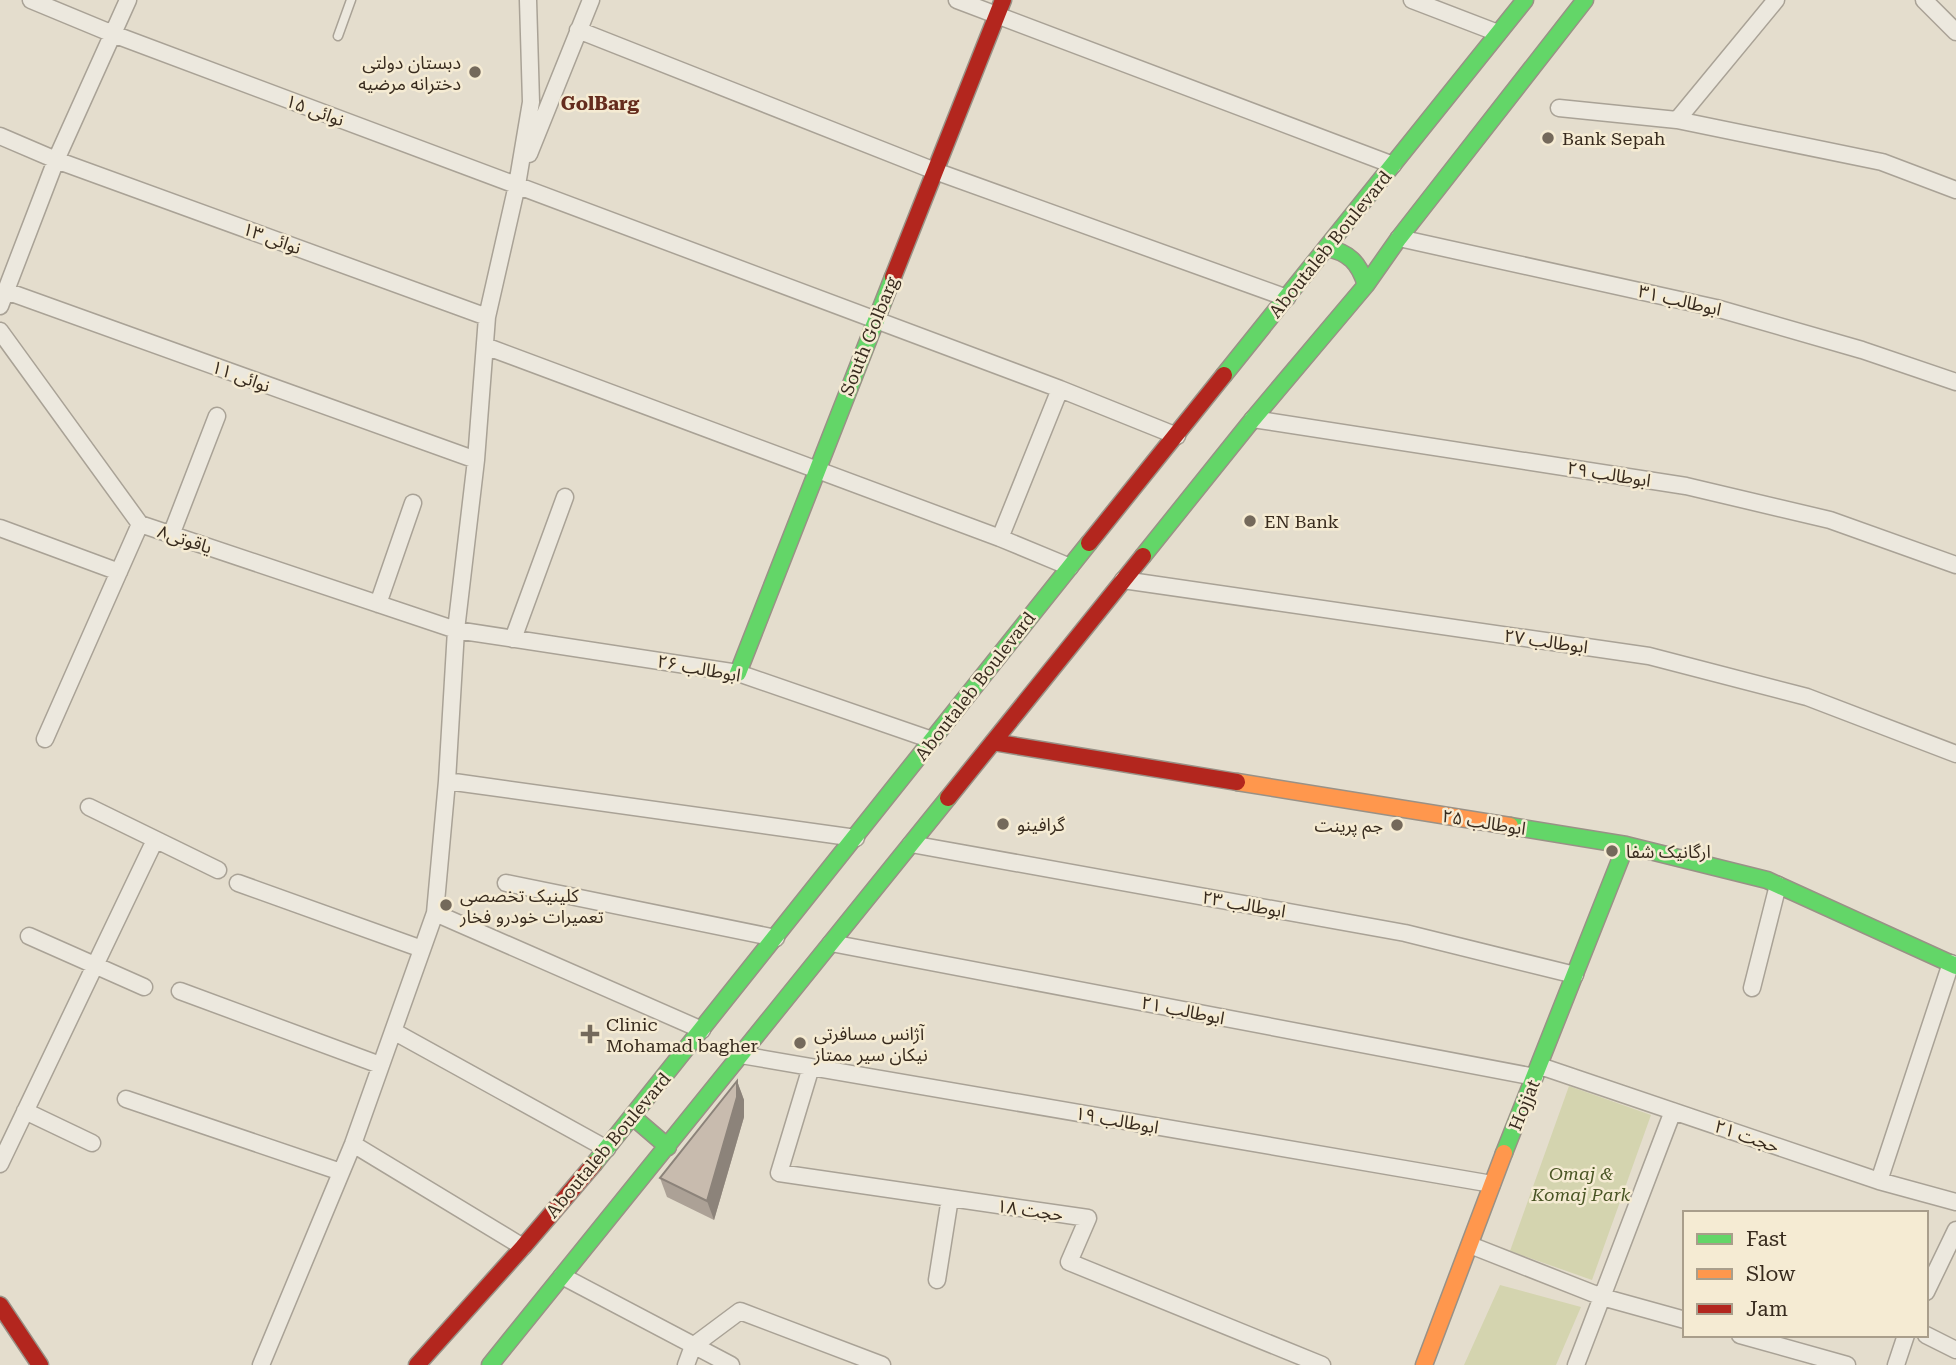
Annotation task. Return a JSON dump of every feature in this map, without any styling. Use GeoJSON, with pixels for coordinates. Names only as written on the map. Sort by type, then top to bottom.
{"type":"FeatureCollection","features":[{"type":"Feature","properties":{"kind":"main road","name":"Aboutaleb Boulevard"},"geometry":{"type":"LineString","coordinates":[[417,1365],[523,1247],[633,1118],[1525,0]]}},
{"type":"Feature","properties":{"kind":"main road"},"geometry":{"type":"LineString","coordinates":[[490,1365],[1253,419],[1366,285],[1399,238],[1585,0]]}},
{"type":"Feature","properties":{"kind":"main road","name":"South Golbarg"},"geometry":{"type":"LineString","coordinates":[[738,673],[1000,7]]}},
{"type":"Feature","properties":{"kind":"main road"},"geometry":{"type":"LineString","coordinates":[[1326,248],[1344,252],[1351,257],[1362,271],[1366,285]]}},
{"type":"Feature","properties":{"kind":"main road","name":"ابوطالب ۲۵"},"geometry":{"type":"LineString","coordinates":[[993,742],[1626,845],[1766,880],[1953,964]]}},
{"type":"Feature","properties":{"kind":"main road","name":"Hojjat"},"geometry":{"type":"LineString","coordinates":[[1424,1365],[1626,845]]}},
{"type":"Feature","properties":{"kind":"main road"},"geometry":{"type":"LineString","coordinates":[[633,1118],[668,1147]]}},
{"type":"Feature","properties":{"kind":"main road"},"geometry":{"type":"LineString","coordinates":[[0,1305],[40,1365]]}},
{"type":"Feature","properties":{"kind":"street","name":"نوائی ۱۵"},"geometry":{"type":"LineString","coordinates":[[31,0],[113,34],[1060,389],[1177,436]]}},
{"type":"Feature","properties":{"kind":"street"},"geometry":{"type":"LineString","coordinates":[[4,291],[56,160],[128,0]]}},
{"type":"Feature","properties":{"kind":"street"},"geometry":{"type":"LineString","coordinates":[[261,1365],[353,1144],[435,913],[447,781],[456,630],[476,460],[487,317],[517,185],[531,102],[528,0]]}},
{"type":"Feature","properties":{"kind":"street"},"geometry":{"type":"LineString","coordinates":[[517,185],[591,0]]}},
{"type":"Feature","properties":{"kind":"street"},"geometry":{"type":"LineString","coordinates":[[957,0],[1000,7],[1393,165]]}},
{"type":"Feature","properties":{"kind":"street"},"geometry":{"type":"LineString","coordinates":[[1412,0],[1499,33]]}},
{"type":"Feature","properties":{"kind":"street"},"geometry":{"type":"LineString","coordinates":[[1677,120],[1776,0]]}},
{"type":"Feature","properties":{"kind":"street"},"geometry":{"type":"LineString","coordinates":[[1924,0],[1956,32]]}},
{"type":"Feature","properties":{"kind":"street"},"geometry":{"type":"LineString","coordinates":[[578,30],[935,171],[1287,298]]}},
{"type":"Feature","properties":{"kind":"street"},"geometry":{"type":"LineString","coordinates":[[1559,108],[1677,120],[1882,162],[1956,190]]}},
{"type":"Feature","properties":{"kind":"street","name":"نوائی ۱۳"},"geometry":{"type":"LineString","coordinates":[[0,136],[56,160],[487,317]]}},
{"type":"Feature","properties":{"kind":"street","name":"ابوطالب ۳۱"},"geometry":{"type":"LineString","coordinates":[[1399,238],[1716,308],[1862,350],[1956,382]]}},
{"type":"Feature","properties":{"kind":"street","name":"نوائی ۱۱"},"geometry":{"type":"LineString","coordinates":[[4,291],[476,460]]}},
{"type":"Feature","properties":{"kind":"street","name":"یاقوتی۸"},"geometry":{"type":"LineString","coordinates":[[0,331],[140,524],[456,630]]}},
{"type":"Feature","properties":{"kind":"street"},"geometry":{"type":"LineString","coordinates":[[0,360],[11,345]]}},
{"type":"Feature","properties":{"kind":"street"},"geometry":{"type":"LineString","coordinates":[[485,346],[1000,538],[1070,567]]}},
{"type":"Feature","properties":{"kind":"street"},"geometry":{"type":"LineString","coordinates":[[1000,538],[1060,389]]}},
{"type":"Feature","properties":{"kind":"street"},"geometry":{"type":"LineString","coordinates":[[171,534],[217,416]]}},
{"type":"Feature","properties":{"kind":"street","name":"ابوطالب ۲۹"},"geometry":{"type":"LineString","coordinates":[[1253,419],[1686,486],[1830,520],[1956,565]]}},
{"type":"Feature","properties":{"kind":"street"},"geometry":{"type":"LineString","coordinates":[[513,639],[565,497]]}},
{"type":"Feature","properties":{"kind":"street"},"geometry":{"type":"LineString","coordinates":[[378,604],[413,503]]}},
{"type":"Feature","properties":{"kind":"street"},"geometry":{"type":"LineString","coordinates":[[45,738],[140,524]]}},
{"type":"Feature","properties":{"kind":"street"},"geometry":{"type":"LineString","coordinates":[[0,528],[120,572]]}},
{"type":"Feature","properties":{"kind":"street","name":"ابوطالب ۲۷"},"geometry":{"type":"LineString","coordinates":[[1123,580],[1649,656],[1807,697],[1956,754]]}},
{"type":"Feature","properties":{"kind":"street","name":"ابوطالب ۲۶"},"geometry":{"type":"LineString","coordinates":[[456,630],[738,673],[932,740]]}},
{"type":"Feature","properties":{"kind":"street"},"geometry":{"type":"LineString","coordinates":[[447,781],[856,838]]}},
{"type":"Feature","properties":{"kind":"street"},"geometry":{"type":"LineString","coordinates":[[89,807],[218,870]]}},
{"type":"Feature","properties":{"kind":"street"},"geometry":{"type":"LineString","coordinates":[[0,1164],[155,840]]}},
{"type":"Feature","properties":{"kind":"street","name":"ابوطالب ۲۳"},"geometry":{"type":"LineString","coordinates":[[911,844],[1405,933],[1575,975]]}},
{"type":"Feature","properties":{"kind":"street"},"geometry":{"type":"LineString","coordinates":[[238,883],[422,949]]}},
{"type":"Feature","properties":{"kind":"street"},"geometry":{"type":"LineString","coordinates":[[506,883],[776,938]]}},
{"type":"Feature","properties":{"kind":"street"},"geometry":{"type":"LineString","coordinates":[[1752,988],[1778,886]]}},
{"type":"Feature","properties":{"kind":"street"},"geometry":{"type":"LineString","coordinates":[[435,913],[702,1030]]}},
{"type":"Feature","properties":{"kind":"street"},"geometry":{"type":"LineString","coordinates":[[29,936],[144,987]]}},
{"type":"Feature","properties":{"kind":"street","name":"ابوطالب ۲۱"},"geometry":{"type":"LineString","coordinates":[[831,943],[1537,1071]]}},
{"type":"Feature","properties":{"kind":"street"},"geometry":{"type":"LineString","coordinates":[[1879,1181],[1953,964]]}},
{"type":"Feature","properties":{"kind":"street"},"geometry":{"type":"LineString","coordinates":[[180,991],[380,1065]]}},
{"type":"Feature","properties":{"kind":"street"},"geometry":{"type":"LineString","coordinates":[[393,1031],[607,1149]]}},
{"type":"Feature","properties":{"kind":"street","name":"ابوطالب ۱۹"},"geometry":{"type":"LineString","coordinates":[[741,1055],[1492,1185]]}},
{"type":"Feature","properties":{"kind":"street","name":"حجت ۱۸"},"geometry":{"type":"LineString","coordinates":[[811,1067],[779,1172],[1088,1218],[1069,1262],[1322,1365]]}},
{"type":"Feature","properties":{"kind":"street","name":"حجت ۲۱"},"geometry":{"type":"LineString","coordinates":[[1537,1071],[1673,1111],[1879,1181],[1956,1202]]}},
{"type":"Feature","properties":{"kind":"street"},"geometry":{"type":"LineString","coordinates":[[126,1100],[341,1172]]}},
{"type":"Feature","properties":{"kind":"street"},"geometry":{"type":"LineString","coordinates":[[25,1111],[92,1143]]}},
{"type":"Feature","properties":{"kind":"street"},"geometry":{"type":"LineString","coordinates":[[1576,1365],[1673,1111]]}},
{"type":"Feature","properties":{"kind":"street"},"geometry":{"type":"LineString","coordinates":[[353,1144],[523,1247]]}},
{"type":"Feature","properties":{"kind":"street"},"geometry":{"type":"LineString","coordinates":[[937,1280],[950,1198]]}},
{"type":"Feature","properties":{"kind":"street"},"geometry":{"type":"LineString","coordinates":[[1928,1288],[1956,1230]]}},
{"type":"Feature","properties":{"kind":"street"},"geometry":{"type":"LineString","coordinates":[[1470,1245],[1602,1297],[1683,1319]]}},
{"type":"Feature","properties":{"kind":"street"},"geometry":{"type":"LineString","coordinates":[[562,1276],[731,1365]]}},
{"type":"Feature","properties":{"kind":"street"},"geometry":{"type":"LineString","coordinates":[[686,1365],[693,1346],[740,1311],[882,1365]]}},
{"type":"Feature","properties":{"kind":"street"},"geometry":{"type":"LineString","coordinates":[[1928,1336],[1956,1350]]}},
{"type":"Feature","properties":{"kind":"street"},"geometry":{"type":"LineString","coordinates":[[1747,1337],[1847,1365]]}},
{"type":"Feature","properties":{"kind":"street"},"geometry":{"type":"LineString","coordinates":[[1896,1365],[1905,1337]]}},
{"type":"Feature","properties":{"kind":"lane"},"geometry":{"type":"LineString","coordinates":[[338,36],[351,0]]}},
{"type":"Feature","properties":{"kind":"green space","name":"Omaj & Komaj Park"},"geometry":{"type":"Polygon","coordinates":[[[1569,1086],[1651,1115],[1592,1280],[1510,1251],[1569,1086]]]}},
{"type":"Feature","properties":{"kind":"green space"},"geometry":{"type":"Polygon","coordinates":[[[1500,1285],[1581,1307],[1556,1365],[1464,1365],[1500,1285]]]}},
{"type":"Feature","properties":{"kind":"building"},"geometry":{"type":"Polygon","coordinates":[[[737,1081],[737,1097],[707,1201],[660,1178],[737,1081]]]}},
{"type":"Feature","properties":{"kind":"traffic: fast"},"geometry":{"type":"LineString","coordinates":[[1224,375],[1525,0]]}},
{"type":"Feature","properties":{"kind":"traffic: fast"},"geometry":{"type":"LineString","coordinates":[[1143,556],[1253,419],[1366,285],[1399,238],[1585,0]]}},
{"type":"Feature","properties":{"kind":"traffic: fast"},"geometry":{"type":"LineString","coordinates":[[1326,248],[1341,252],[1352,260],[1366,285]]}},
{"type":"Feature","properties":{"kind":"traffic: fast"},"geometry":{"type":"LineString","coordinates":[[738,673],[893,277]]}},
{"type":"Feature","properties":{"kind":"traffic: fast"},"geometry":{"type":"LineString","coordinates":[[594,1164],[1089,543]]}},
{"type":"Feature","properties":{"kind":"traffic: fast"},"geometry":{"type":"LineString","coordinates":[[490,1365],[948,798]]}},
{"type":"Feature","properties":{"kind":"traffic: fast"},"geometry":{"type":"LineString","coordinates":[[1510,826],[1626,845],[1767,880],[1956,966]]}},
{"type":"Feature","properties":{"kind":"traffic: fast"},"geometry":{"type":"LineString","coordinates":[[1504,1153],[1626,845]]}},
{"type":"Feature","properties":{"kind":"traffic: fast"},"geometry":{"type":"LineString","coordinates":[[633,1117],[668,1147]]}},
{"type":"Feature","properties":{"kind":"traffic: slow"},"geometry":{"type":"LineString","coordinates":[[1237,782],[1510,826]]}},
{"type":"Feature","properties":{"kind":"traffic: slow"},"geometry":{"type":"LineString","coordinates":[[1424,1365],[1504,1153]]}},
{"type":"Feature","properties":{"kind":"traffic: jam"},"geometry":{"type":"LineString","coordinates":[[893,277],[1003,0]]}},
{"type":"Feature","properties":{"kind":"traffic: jam"},"geometry":{"type":"LineString","coordinates":[[1089,543],[1224,375]]}},
{"type":"Feature","properties":{"kind":"traffic: jam"},"geometry":{"type":"LineString","coordinates":[[948,798],[1143,556]]}},
{"type":"Feature","properties":{"kind":"traffic: jam"},"geometry":{"type":"LineString","coordinates":[[993,742],[1237,782]]}},
{"type":"Feature","properties":{"kind":"traffic: jam"},"geometry":{"type":"LineString","coordinates":[[417,1365],[594,1164]]}},
{"type":"Feature","properties":{"kind":"traffic: jam"},"geometry":{"type":"LineString","coordinates":[[0,1305],[40,1365]]}},
{"type":"Feature","properties":{"kind":"place","name":"دبستان دولتی دخترانه مرضیه"},"geometry":{"type":"Point","coordinates":[475,72]}},
{"type":"Feature","properties":{"kind":"place","name":"Bank Sepah"},"geometry":{"type":"Point","coordinates":[1548,138]}},
{"type":"Feature","properties":{"kind":"place","name":"EN Bank"},"geometry":{"type":"Point","coordinates":[1250,521]}},
{"type":"Feature","properties":{"kind":"place","name":"گرافینو"},"geometry":{"type":"Point","coordinates":[1003,824]}},
{"type":"Feature","properties":{"kind":"place","name":"جم پرینت"},"geometry":{"type":"Point","coordinates":[1397,825]}},
{"type":"Feature","properties":{"kind":"place","name":"ارگانیک شفا"},"geometry":{"type":"Point","coordinates":[1612,851]}},
{"type":"Feature","properties":{"kind":"place","name":"کلینیک تخصصی تعمیرات خودرو فخار"},"geometry":{"type":"Point","coordinates":[446,905]}},
{"type":"Feature","properties":{"kind":"place","name":"Clinic Mohamad bagher"},"geometry":{"type":"Point","coordinates":[590,1034]}},
{"type":"Feature","properties":{"kind":"place","name":"آژانس مسافرتی نیکان سیر ممتاز"},"geometry":{"type":"Point","coordinates":[800,1043]}},
{"type":"Feature","properties":{"kind":"district","name":"GolBarg"},"geometry":{"type":"Point","coordinates":[600,103]}}]}
